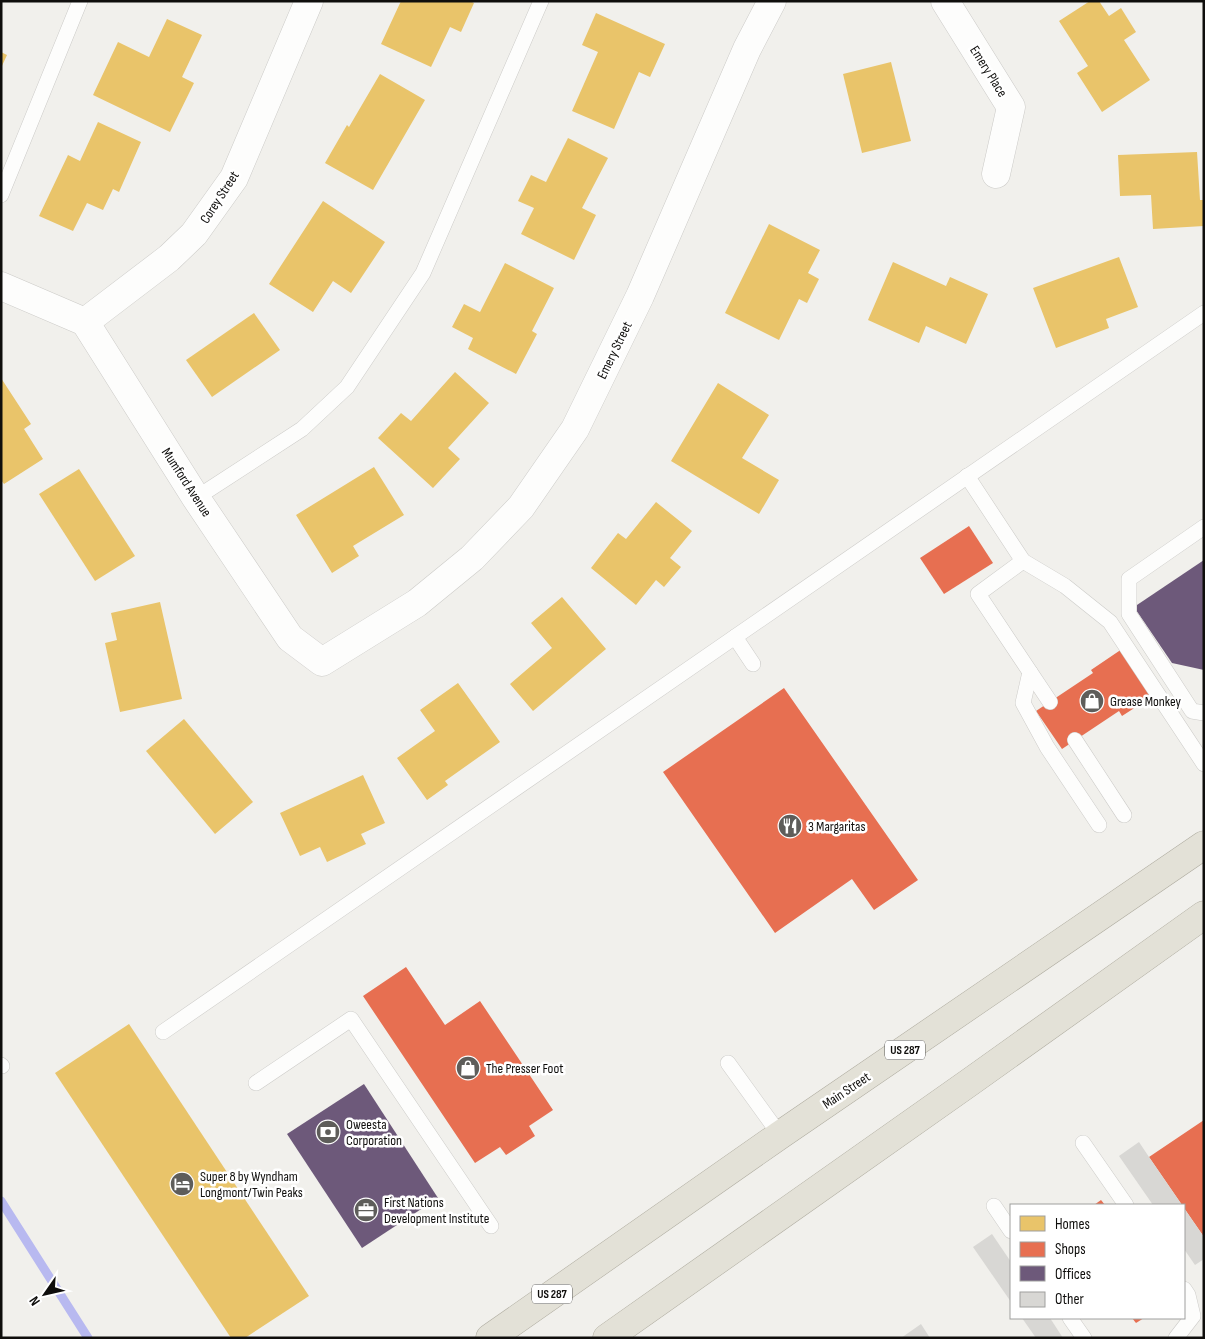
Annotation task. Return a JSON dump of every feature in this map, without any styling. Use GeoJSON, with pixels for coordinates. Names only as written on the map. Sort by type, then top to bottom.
{"type":"FeatureCollection","features":[{"type":"Feature","properties":{"kind":"highway","name":"Main Street"},"geometry":{"type":"LineString","coordinates":[[490,1338],[780,1135],[1204,844]]}},
{"type":"Feature","properties":{"kind":"highway"},"geometry":{"type":"LineString","coordinates":[[607,1338],[962,1088],[1204,914]]}},
{"type":"Feature","properties":{"kind":"street","name":"Corey Street"},"geometry":{"type":"LineString","coordinates":[[85,322],[169,258],[194,234],[234,178],[309,1]]}},
{"type":"Feature","properties":{"kind":"street","name":"Emery Street"},"geometry":{"type":"LineString","coordinates":[[367,634],[417,603],[472,558],[521,507],[575,429],[640,296],[747,49],[772,1]]}},
{"type":"Feature","properties":{"kind":"street","name":"Emery Place"},"geometry":{"type":"LineString","coordinates":[[945,1],[1012,107],[996,174]]}},
{"type":"Feature","properties":{"kind":"street"},"geometry":{"type":"LineString","coordinates":[[1,286],[85,322]]}},
{"type":"Feature","properties":{"kind":"street","name":"Mumford Avenue"},"geometry":{"type":"LineString","coordinates":[[85,322],[196,498],[290,638],[322,662],[367,634]]}},
{"type":"Feature","properties":{"kind":"lane"},"geometry":{"type":"LineString","coordinates":[[1,196],[80,1]]}},
{"type":"Feature","properties":{"kind":"lane"},"geometry":{"type":"LineString","coordinates":[[196,498],[302,429],[347,387],[423,273],[541,1]]}},
{"type":"Feature","properties":{"kind":"lane"},"geometry":{"type":"LineString","coordinates":[[163,1032],[1204,313]]}},
{"type":"Feature","properties":{"kind":"lane"},"geometry":{"type":"LineString","coordinates":[[967,476],[1023,561],[1066,586],[1110,622],[1204,764]]}},
{"type":"Feature","properties":{"kind":"lane"},"geometry":{"type":"LineString","coordinates":[[1204,527],[1129,579],[1129,614],[1192,710],[1204,713]]}},
{"type":"Feature","properties":{"kind":"lane"},"geometry":{"type":"LineString","coordinates":[[1023,561],[978,594],[1050,702]]}},
{"type":"Feature","properties":{"kind":"lane"},"geometry":{"type":"LineString","coordinates":[[734,637],[754,664]]}},
{"type":"Feature","properties":{"kind":"lane"},"geometry":{"type":"LineString","coordinates":[[1030,672],[1023,703],[1047,747],[1099,825]]}},
{"type":"Feature","properties":{"kind":"lane"},"geometry":{"type":"LineString","coordinates":[[1075,740],[1124,815]]}},
{"type":"Feature","properties":{"kind":"lane"},"geometry":{"type":"LineString","coordinates":[[256,1084],[350,1019],[491,1226]]}},
{"type":"Feature","properties":{"kind":"lane"},"geometry":{"type":"LineString","coordinates":[[728,1063],[780,1135]]}},
{"type":"Feature","properties":{"kind":"lane"},"geometry":{"type":"LineString","coordinates":[[1083,1143],[1125,1204]]}},
{"type":"Feature","properties":{"kind":"lane"},"geometry":{"type":"LineString","coordinates":[[994,1206],[1010,1230]]}},
{"type":"Feature","properties":{"kind":"lane"},"geometry":{"type":"LineString","coordinates":[[1176,1338],[1193,1316],[1188,1295],[1185,1290]]}},
{"type":"Feature","properties":{"kind":"lane"},"geometry":{"type":"LineString","coordinates":[[1071,1319],[1084,1338]]}},
{"type":"Feature","properties":{"kind":"building: Homes"},"geometry":{"type":"Polygon","coordinates":[[[401,1],[470,1],[474,3],[461,32],[450,27],[431,67],[381,44],[401,1]]]}},
{"type":"Feature","properties":{"kind":"building: Homes"},"geometry":{"type":"Polygon","coordinates":[[[1090,1],[1099,1],[1109,16],[1121,8],[1136,32],[1124,40],[1150,80],[1102,112],[1077,73],[1088,66],[1059,21],[1090,1]]]}},
{"type":"Feature","properties":{"kind":"building: Homes"},"geometry":{"type":"Polygon","coordinates":[[[596,13],[665,44],[650,77],[639,72],[614,129],[572,111],[598,52],[582,45],[596,13]]]}},
{"type":"Feature","properties":{"kind":"building: Homes"},"geometry":{"type":"Polygon","coordinates":[[[167,19],[202,35],[182,77],[194,83],[170,132],[93,95],[118,42],[149,57],[167,19]]]}},
{"type":"Feature","properties":{"kind":"building: Homes"},"geometry":{"type":"Polygon","coordinates":[[[1,52],[7,55],[1,68],[1,52]]]}},
{"type":"Feature","properties":{"kind":"building: Homes"},"geometry":{"type":"Polygon","coordinates":[[[891,62],[911,141],[862,153],[843,74],[891,62]]]}},
{"type":"Feature","properties":{"kind":"building: Homes"},"geometry":{"type":"Polygon","coordinates":[[[380,74],[425,100],[373,190],[325,163],[380,74]]]}},
{"type":"Feature","properties":{"kind":"building: Homes"},"geometry":{"type":"Polygon","coordinates":[[[98,122],[141,142],[119,192],[113,189],[103,210],[87,203],[73,231],[39,216],[68,155],[80,161],[98,122]]]}},
{"type":"Feature","properties":{"kind":"building: Homes"},"geometry":{"type":"Polygon","coordinates":[[[568,138],[608,158],[582,208],[596,215],[574,260],[521,234],[534,208],[518,201],[531,175],[546,182],[568,138]]]}},
{"type":"Feature","properties":{"kind":"building: Homes"},"geometry":{"type":"Polygon","coordinates":[[[1197,152],[1200,200],[1204,200],[1204,226],[1153,229],[1151,195],[1120,196],[1118,155],[1197,152]]]}},
{"type":"Feature","properties":{"kind":"building: Homes"},"geometry":{"type":"Polygon","coordinates":[[[323,201],[385,242],[351,293],[333,281],[313,312],[269,284],[323,201]]]}},
{"type":"Feature","properties":{"kind":"building: Homes"},"geometry":{"type":"Polygon","coordinates":[[[769,224],[820,250],[808,273],[819,279],[807,303],[799,299],[779,340],[725,313],[769,224]]]}},
{"type":"Feature","properties":{"kind":"building: Homes"},"geometry":{"type":"Polygon","coordinates":[[[1119,257],[1138,307],[1106,319],[1109,328],[1056,348],[1033,288],[1119,257]]]}},
{"type":"Feature","properties":{"kind":"building: Homes"},"geometry":{"type":"Polygon","coordinates":[[[893,262],[946,286],[950,277],[988,294],[966,344],[926,326],[919,343],[868,320],[893,262]]]}},
{"type":"Feature","properties":{"kind":"building: Homes"},"geometry":{"type":"Polygon","coordinates":[[[505,263],[554,288],[532,331],[537,334],[516,374],[468,349],[473,338],[452,327],[464,304],[480,312],[505,263]]]}},
{"type":"Feature","properties":{"kind":"building: Homes"},"geometry":{"type":"Polygon","coordinates":[[[254,313],[280,350],[212,397],[186,360],[254,313]]]}},
{"type":"Feature","properties":{"kind":"building: Homes"},"geometry":{"type":"Polygon","coordinates":[[[455,372],[489,403],[448,448],[460,459],[433,488],[378,438],[401,413],[411,421],[455,372]]]}},
{"type":"Feature","properties":{"kind":"building: Homes"},"geometry":{"type":"Polygon","coordinates":[[[1,378],[31,424],[24,429],[43,459],[4,484],[1,480],[1,378]]]}},
{"type":"Feature","properties":{"kind":"building: Homes"},"geometry":{"type":"Polygon","coordinates":[[[718,383],[769,415],[742,458],[779,480],[759,514],[671,461],[718,383]]]}},
{"type":"Feature","properties":{"kind":"building: Homes"},"geometry":{"type":"Polygon","coordinates":[[[374,467],[404,515],[353,546],[359,556],[332,573],[296,515],[374,467]]]}},
{"type":"Feature","properties":{"kind":"building: Homes"},"geometry":{"type":"Polygon","coordinates":[[[79,469],[135,556],[95,581],[39,494],[79,469]]]}},
{"type":"Feature","properties":{"kind":"building: Homes"},"geometry":{"type":"Polygon","coordinates":[[[656,502],[692,531],[670,558],[681,567],[664,587],[656,580],[636,605],[591,568],[618,533],[626,539],[656,502]]]}},
{"type":"Feature","properties":{"kind":"building: Homes"},"geometry":{"type":"Polygon","coordinates":[[[562,597],[606,649],[533,711],[510,684],[552,648],[531,623],[562,597]]]}},
{"type":"Feature","properties":{"kind":"building: Homes"},"geometry":{"type":"Polygon","coordinates":[[[160,602],[182,699],[120,712],[105,643],[117,640],[111,613],[160,602]]]}},
{"type":"Feature","properties":{"kind":"building: Homes"},"geometry":{"type":"Polygon","coordinates":[[[458,683],[500,742],[445,781],[448,785],[427,800],[397,758],[435,731],[420,710],[458,683]]]}},
{"type":"Feature","properties":{"kind":"building: Homes"},"geometry":{"type":"Polygon","coordinates":[[[184,719],[253,802],[215,834],[146,751],[184,719]]]}},
{"type":"Feature","properties":{"kind":"building: Homes"},"geometry":{"type":"Polygon","coordinates":[[[363,775],[385,823],[361,834],[366,844],[327,862],[320,847],[300,856],[280,813],[363,775]]]}},
{"type":"Feature","properties":{"kind":"building: Homes","name":"Super 8 by Wyndham Longmont/Twin Peaks"},"geometry":{"type":"Polygon","coordinates":[[[129,1024],[309,1296],[245,1338],[231,1338],[55,1073],[129,1024]]]}},
{"type":"Feature","properties":{"kind":"building: Shops"},"geometry":{"type":"Polygon","coordinates":[[[969,526],[993,563],[944,594],[920,558],[969,526]]]}},
{"type":"Feature","properties":{"kind":"building: Shops"},"geometry":{"type":"Polygon","coordinates":[[[1122,649],[1153,696],[1122,716],[1119,711],[1062,749],[1036,711],[1093,673],[1091,670],[1122,649]]]}},
{"type":"Feature","properties":{"kind":"building: Shops","name":"3 Margaritas"},"geometry":{"type":"Polygon","coordinates":[[[784,688],[918,880],[874,910],[852,879],[775,933],[663,772],[784,688]]]}},
{"type":"Feature","properties":{"kind":"building: Shops","name":"The Presser Foot"},"geometry":{"type":"Polygon","coordinates":[[[406,967],[445,1025],[480,1001],[553,1110],[529,1126],[535,1136],[506,1155],[500,1147],[475,1163],[363,996],[406,967]]]}},
{"type":"Feature","properties":{"kind":"building: Shops"},"geometry":{"type":"Polygon","coordinates":[[[1204,1120],[1204,1237],[1185,1209],[1185,1204],[1181,1204],[1149,1157],[1204,1120]]]}},
{"type":"Feature","properties":{"kind":"building: Shops"},"geometry":{"type":"Polygon","coordinates":[[[1101,1200],[1104,1204],[1095,1204],[1101,1200]]]}},
{"type":"Feature","properties":{"kind":"building: Shops"},"geometry":{"type":"Polygon","coordinates":[[[1133,1319],[1142,1319],[1136,1323],[1133,1319]]]}},
{"type":"Feature","properties":{"kind":"building: Offices"},"geometry":{"type":"Polygon","coordinates":[[[1204,560],[1204,670],[1172,663],[1134,607],[1204,560]]]}},
{"type":"Feature","properties":{"kind":"building: Offices"},"geometry":{"type":"Polygon","coordinates":[[[364,1084],[438,1198],[362,1248],[287,1134],[364,1084]]]}},
{"type":"Feature","properties":{"kind":"building: Other"},"geometry":{"type":"Polygon","coordinates":[[[1139,1142],[1181,1204],[1152,1204],[1119,1156],[1139,1142]]]}},
{"type":"Feature","properties":{"kind":"building: Other"},"geometry":{"type":"Polygon","coordinates":[[[1185,1209],[1204,1237],[1204,1259],[1195,1265],[1185,1250],[1185,1209]]]}},
{"type":"Feature","properties":{"kind":"building: Other"},"geometry":{"type":"Polygon","coordinates":[[[992,1234],[1010,1261],[1010,1301],[973,1247],[992,1234]]]}},
{"type":"Feature","properties":{"kind":"building: Other"},"geometry":{"type":"Polygon","coordinates":[[[1023,1319],[1051,1319],[1063,1338],[1036,1338],[1023,1319]]]}},
{"type":"Feature","properties":{"kind":"building: Other"},"geometry":{"type":"Polygon","coordinates":[[[921,1324],[930,1338],[901,1338],[921,1324]]]}},
{"type":"Feature","properties":{"kind":"waterway"},"geometry":{"type":"LineString","coordinates":[[1,1201],[88,1338]]}},
{"type":"Feature","properties":{"kind":"place","name":"Grease Monkey"},"geometry":{"type":"Point","coordinates":[1092,701]}},
{"type":"Feature","properties":{"kind":"place","name":"3 Margaritas"},"geometry":{"type":"Point","coordinates":[790,826]}},
{"type":"Feature","properties":{"kind":"place","name":"The Presser Foot"},"geometry":{"type":"Point","coordinates":[468,1068]}},
{"type":"Feature","properties":{"kind":"place","name":"Oweesta Corporation"},"geometry":{"type":"Point","coordinates":[328,1132]}},
{"type":"Feature","properties":{"kind":"place","name":"Super 8 by Wyndham Longmont/Twin Peaks"},"geometry":{"type":"Point","coordinates":[182,1184]}},
{"type":"Feature","properties":{"kind":"place","name":"First Nations Development Institute"},"geometry":{"type":"Point","coordinates":[366,1210]}}]}
